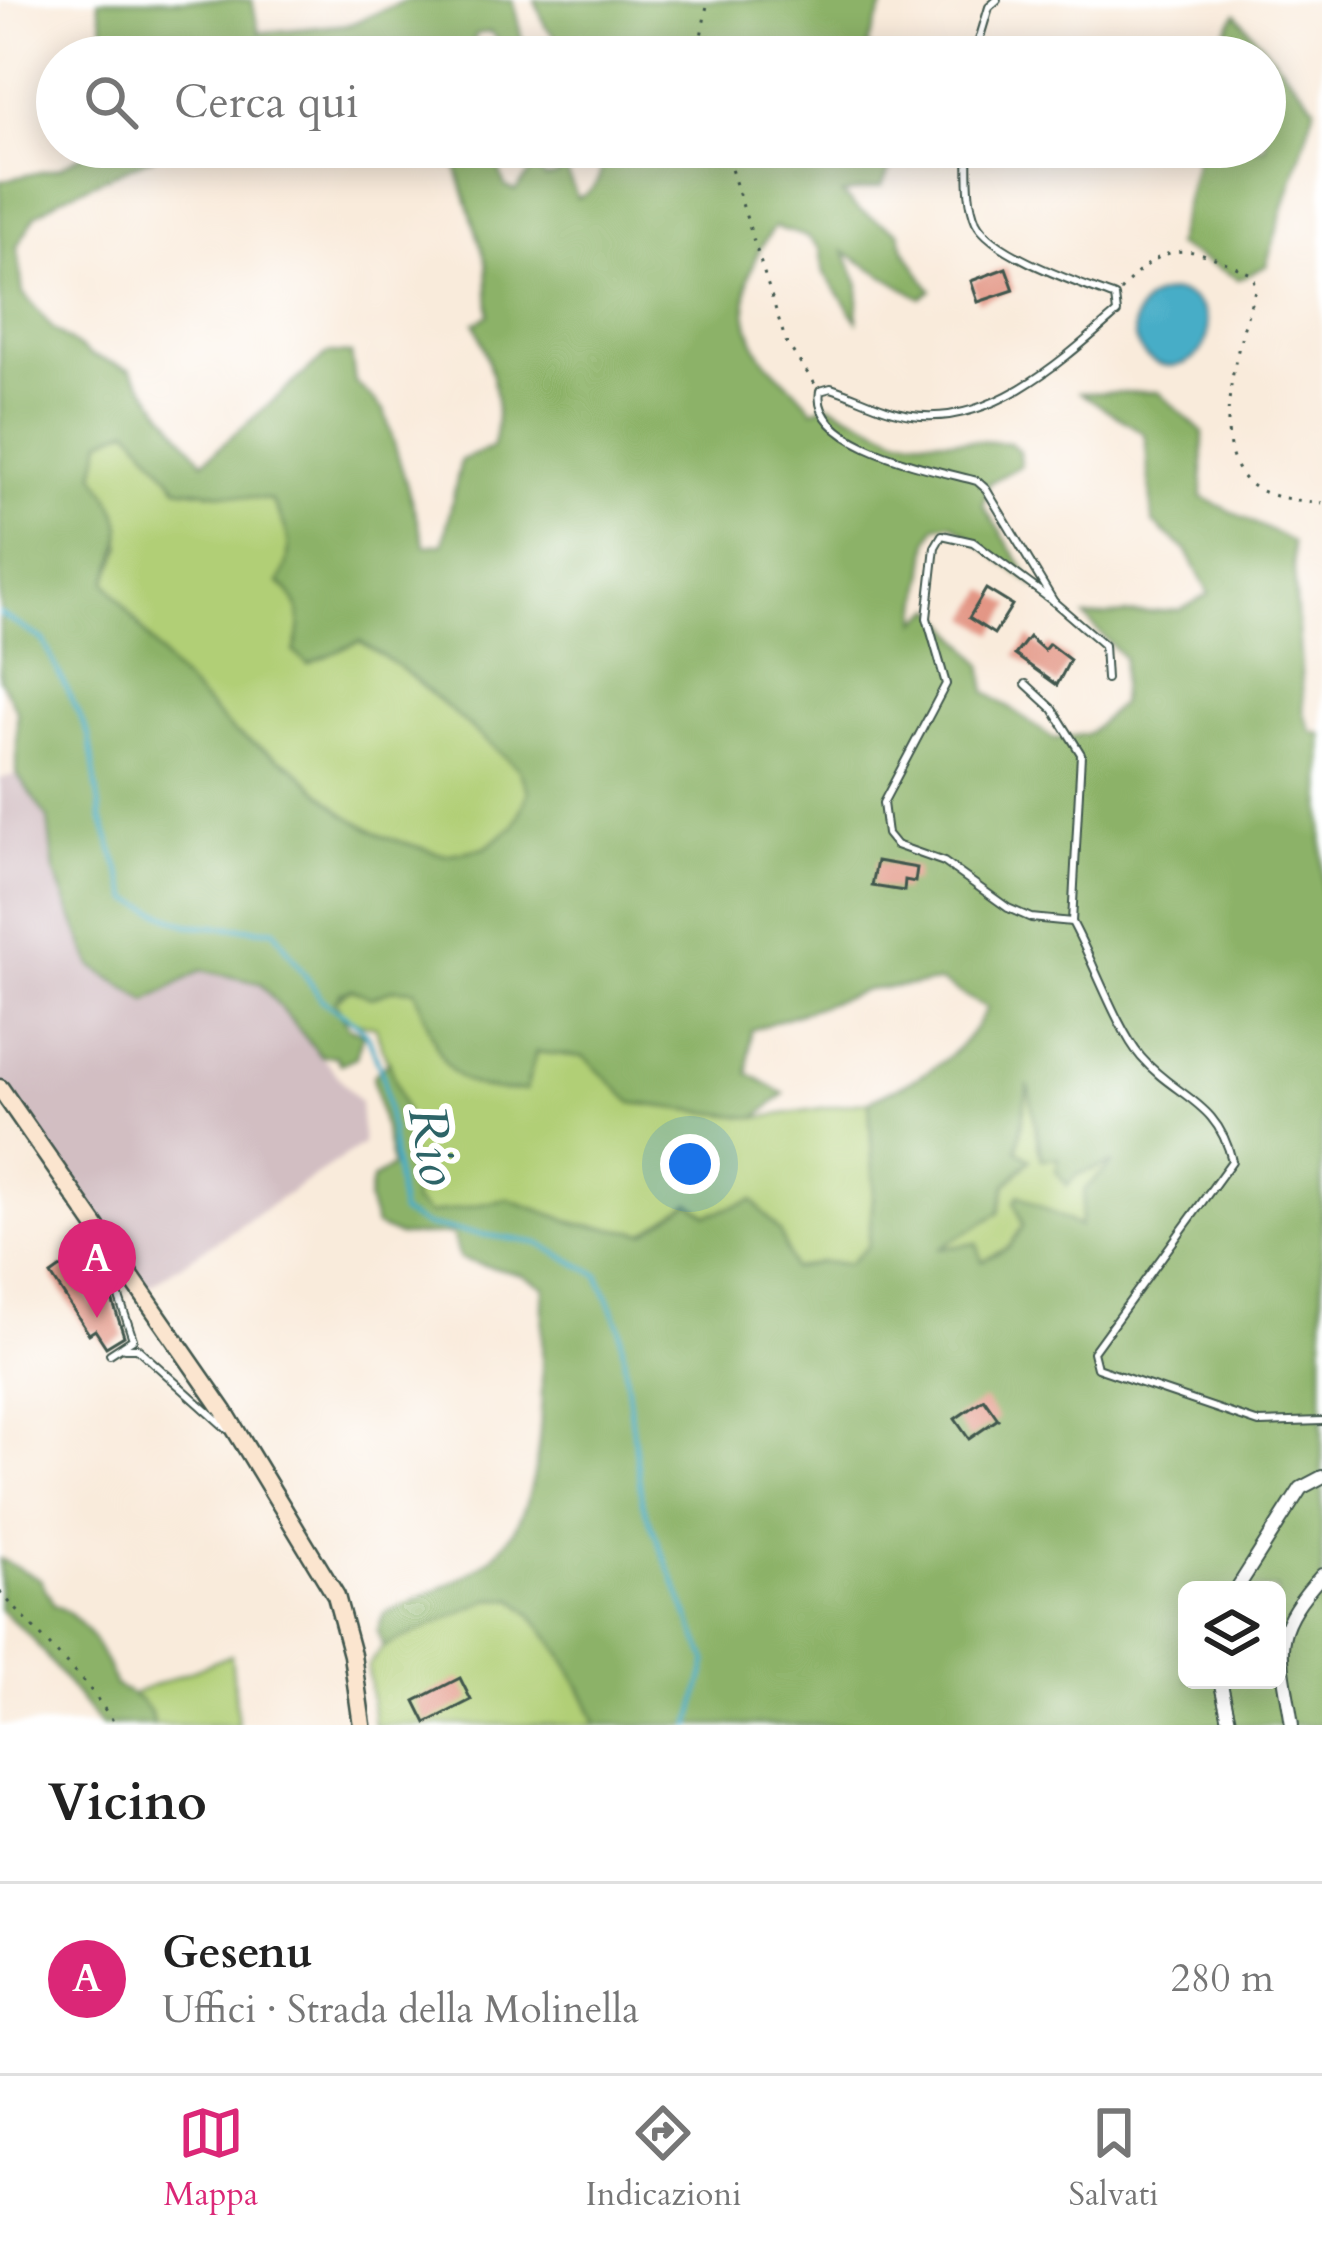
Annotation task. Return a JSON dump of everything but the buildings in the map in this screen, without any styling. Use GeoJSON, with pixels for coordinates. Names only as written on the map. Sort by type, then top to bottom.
{"type":"FeatureCollection","features":[{"type":"Feature","properties":{"kind":"main road"},"geometry":{"type":"LineString","coordinates":[[0,1088],[243,1443],[336,1596],[352,1655],[362,1725]]}},
{"type":"Feature","properties":{"kind":"street"},"geometry":{"type":"LineString","coordinates":[[1242,1581],[1301,1488],[1322,1477]]}},
{"type":"Feature","properties":{"kind":"street"},"geometry":{"type":"LineString","coordinates":[[1292,1725],[1279,1642],[1294,1607],[1322,1575]]}},
{"type":"Feature","properties":{"kind":"street"},"geometry":{"type":"LineString","coordinates":[[1222,1689],[1230,1725]]}},
{"type":"Feature","properties":{"kind":"lane"},"geometry":{"type":"LineString","coordinates":[[980,36],[989,7],[997,0]]}},
{"type":"Feature","properties":{"kind":"lane"},"geometry":{"type":"LineString","coordinates":[[969,168],[970,203],[978,226],[1016,253],[1115,297],[1117,313],[1088,344],[975,410],[941,418],[906,415],[831,388],[820,391],[828,422],[860,447],[977,482],[986,489],[1054,602]]}},
{"type":"Feature","properties":{"kind":"lane"},"geometry":{"type":"LineString","coordinates":[[1014,264],[1016,253]]}},
{"type":"Feature","properties":{"kind":"lane"},"geometry":{"type":"LineString","coordinates":[[1072,922],[1031,918],[1008,908],[944,862],[896,845],[884,825],[884,803],[946,684],[927,618],[935,547],[942,535],[973,542],[1104,645],[1106,679]]}},
{"type":"Feature","properties":{"kind":"lane"},"geometry":{"type":"LineString","coordinates":[[1026,684],[1053,709],[1082,754],[1072,922],[1141,1057],[1204,1105],[1227,1142],[1232,1162],[1093,1352],[1097,1368],[1259,1423],[1322,1421]]}},
{"type":"Feature","properties":{"kind":"lane"},"geometry":{"type":"LineString","coordinates":[[95,1224],[133,1339],[110,1354]]}},
{"type":"Feature","properties":{"kind":"lane"},"geometry":{"type":"LineString","coordinates":[[124,1348],[137,1348],[243,1443]]}},
{"type":"Feature","properties":{"kind":"path"},"geometry":{"type":"LineString","coordinates":[[701,36],[708,0]]}},
{"type":"Feature","properties":{"kind":"path"},"geometry":{"type":"LineString","coordinates":[[731,168],[785,342],[820,391]]}},
{"type":"Feature","properties":{"kind":"path"},"geometry":{"type":"LineString","coordinates":[[1115,297],[1143,265],[1172,250],[1195,248],[1252,274],[1256,287],[1227,382],[1236,462],[1248,483],[1276,496],[1322,503]]}},
{"type":"Feature","properties":{"kind":"path"},"geometry":{"type":"LineString","coordinates":[[0,1592],[90,1689],[116,1725]]}},
{"type":"Feature","properties":{"kind":"shaded area"},"geometry":{"type":"Polygon","coordinates":[[[17,774],[48,819],[54,872],[92,966],[149,1002],[202,970],[260,983],[360,1102],[363,1144],[141,1291],[0,1088],[0,779],[17,774]]]}},
{"type":"Feature","properties":{"kind":"green space"},"geometry":{"type":"Polygon","coordinates":[[[98,0],[252,0],[259,33],[351,24],[407,0],[513,0],[521,36],[490,32],[476,36],[105,36],[98,0]]]}},
{"type":"Feature","properties":{"kind":"green space"},"geometry":{"type":"Polygon","coordinates":[[[535,0],[886,0],[871,36],[554,36],[535,0]]]}},
{"type":"Feature","properties":{"kind":"green space"},"geometry":{"type":"Polygon","coordinates":[[[1236,14],[1255,36],[1223,36],[1236,14]]]}},
{"type":"Feature","properties":{"kind":"green space"},"geometry":{"type":"Polygon","coordinates":[[[1286,72],[1315,106],[1266,266],[1239,279],[1175,245],[1194,168],[1286,168],[1286,72]]]}},
{"type":"Feature","properties":{"kind":"green space"},"geometry":{"type":"Polygon","coordinates":[[[59,168],[129,168],[63,197],[36,215],[17,246],[23,293],[53,329],[90,355],[130,369],[203,462],[328,353],[351,354],[355,382],[384,410],[425,546],[443,544],[461,460],[492,448],[497,418],[490,369],[475,323],[489,315],[487,265],[457,168],[499,168],[505,186],[515,191],[534,168],[545,178],[559,175],[557,168],[565,168],[577,198],[593,188],[601,168],[890,168],[882,186],[842,194],[858,210],[899,232],[904,249],[931,290],[921,298],[844,252],[859,285],[857,320],[824,273],[820,249],[808,237],[775,227],[750,271],[748,321],[765,361],[813,410],[829,404],[898,437],[1010,443],[1019,451],[1020,466],[989,483],[983,505],[1036,587],[952,523],[936,526],[929,540],[918,622],[935,608],[982,664],[986,692],[1054,739],[1088,734],[1120,704],[1124,658],[1085,617],[1180,610],[1209,594],[1187,551],[1153,523],[1145,434],[1081,393],[1158,392],[1203,433],[1202,497],[1292,542],[1304,713],[1312,732],[1322,734],[1322,1725],[597,1725],[563,1657],[514,1599],[491,1599],[383,1647],[377,1631],[384,1614],[482,1565],[513,1531],[527,1501],[540,1429],[544,1287],[522,1275],[460,1259],[452,1234],[399,1236],[376,1226],[368,1201],[372,1180],[392,1166],[373,1076],[389,1061],[407,1116],[413,1202],[430,1214],[508,1199],[578,1224],[645,1233],[690,1203],[707,1215],[753,1200],[780,1232],[793,1269],[819,1262],[848,1264],[868,1246],[874,1189],[869,1101],[951,1055],[987,1008],[940,982],[866,990],[751,1030],[748,1073],[784,1094],[756,1118],[633,1103],[584,1057],[536,1052],[526,1090],[477,1086],[449,1067],[415,990],[394,989],[371,998],[352,989],[340,993],[335,1002],[348,1027],[363,1033],[356,1057],[340,1064],[336,1056],[321,1056],[260,983],[202,970],[147,1001],[92,966],[54,871],[48,819],[17,774],[17,711],[0,679],[0,181],[59,168]],[[129,428],[102,440],[95,474],[113,503],[120,526],[118,550],[106,582],[171,668],[234,732],[293,767],[343,813],[382,836],[445,855],[485,848],[514,826],[529,792],[518,768],[401,668],[360,641],[308,664],[294,652],[299,614],[293,598],[279,583],[288,540],[271,500],[178,488],[129,428]],[[1028,1085],[1017,1150],[1030,1159],[1006,1185],[999,1213],[938,1249],[977,1243],[982,1261],[1009,1247],[1023,1226],[1015,1202],[1019,1195],[1080,1227],[1085,1189],[1113,1163],[1078,1174],[1067,1185],[1056,1171],[1059,1158],[1042,1159],[1028,1085]]]}},
{"type":"Feature","properties":{"kind":"green space"},"geometry":{"type":"Polygon","coordinates":[[[130,428],[178,488],[271,500],[289,529],[289,564],[302,629],[295,652],[308,664],[360,641],[401,668],[518,768],[529,792],[514,826],[485,848],[445,855],[382,836],[343,813],[293,767],[234,732],[171,668],[106,582],[122,546],[95,475],[102,440],[130,428]]]}},
{"type":"Feature","properties":{"kind":"green space"},"geometry":{"type":"Polygon","coordinates":[[[352,988],[415,990],[536,1052],[585,1057],[633,1103],[756,1118],[869,1101],[874,1189],[868,1247],[849,1264],[819,1262],[793,1269],[780,1232],[752,1200],[707,1215],[690,1203],[645,1233],[578,1224],[508,1199],[430,1214],[413,1203],[407,1116],[375,1027],[344,1019],[335,1001],[352,988]]]}},
{"type":"Feature","properties":{"kind":"green space"},"geometry":{"type":"Polygon","coordinates":[[[1028,1083],[1042,1159],[1060,1158],[1067,1185],[1077,1174],[1117,1159],[1081,1227],[1020,1196],[1015,1202],[1023,1226],[1009,1247],[981,1262],[933,1250],[998,1213],[1006,1185],[1030,1160],[1017,1151],[1028,1083]]]}},
{"type":"Feature","properties":{"kind":"green space"},"geometry":{"type":"Polygon","coordinates":[[[0,1559],[40,1579],[54,1605],[76,1619],[92,1639],[116,1686],[145,1705],[153,1725],[100,1725],[32,1638],[0,1609],[0,1559]]]}},
{"type":"Feature","properties":{"kind":"green space"},"geometry":{"type":"Polygon","coordinates":[[[491,1599],[514,1599],[541,1626],[573,1673],[597,1725],[374,1725],[368,1666],[383,1647],[491,1599]]]}},
{"type":"Feature","properties":{"kind":"green space"},"geometry":{"type":"Polygon","coordinates":[[[231,1655],[238,1725],[153,1725],[151,1712],[132,1694],[231,1655]]]}},
{"type":"Feature","properties":{"kind":"water"},"geometry":{"type":"Polygon","coordinates":[[[1171,292],[1197,303],[1208,329],[1197,355],[1171,366],[1145,355],[1134,329],[1145,303],[1171,292]]]}},
{"type":"Feature","properties":{"kind":"waterway","name":"Rio"},"geometry":{"type":"LineString","coordinates":[[0,614],[43,640],[89,736],[101,817],[130,900],[188,925],[274,930],[322,1000],[359,1025],[369,1038],[384,1079],[401,1213],[427,1226],[538,1243],[598,1275],[620,1327],[642,1502],[707,1662],[691,1725]]}},
{"type":"Feature","properties":{"kind":"place","name":"Gesenu"},"geometry":{"type":"Point","coordinates":[97,1318]}}]}
